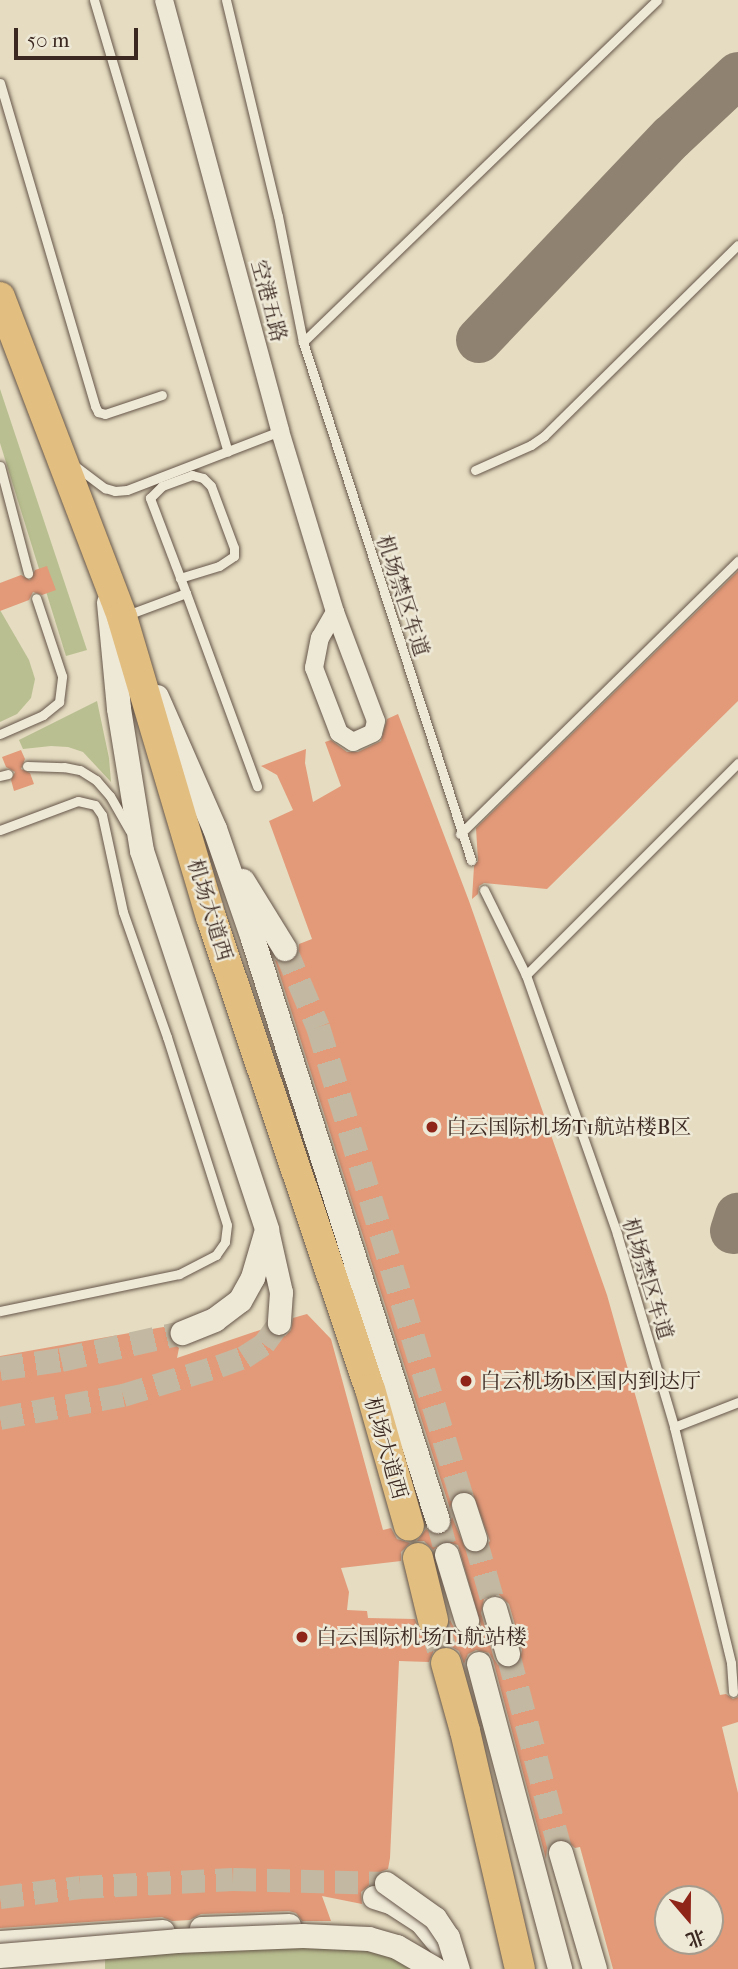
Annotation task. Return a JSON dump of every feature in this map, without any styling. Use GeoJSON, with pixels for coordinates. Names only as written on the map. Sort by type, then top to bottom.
{"type":"FeatureCollection","features":[{"type":"Feature","properties":{"kind":"highway","name":"机场大道西"},"geometry":{"type":"LineString","coordinates":[[0,297],[122,617],[211,917],[370,1389],[409,1526]]}},
{"type":"Feature","properties":{"kind":"highway"},"geometry":{"type":"LineString","coordinates":[[433,1557],[433,1620]]}},
{"type":"Feature","properties":{"kind":"highway"},"geometry":{"type":"LineString","coordinates":[[446,1663],[465,1731],[520,1969]]}},
{"type":"Feature","properties":{"kind":"main road"},"geometry":{"type":"LineString","coordinates":[[106,574],[121,722],[142,851],[267,1230],[253,1278],[240,1301],[215,1321],[183,1333]]}},
{"type":"Feature","properties":{"kind":"main road"},"geometry":{"type":"LineString","coordinates":[[122,617],[215,828],[241,878],[285,949]]}},
{"type":"Feature","properties":{"kind":"main road"},"geometry":{"type":"LineString","coordinates":[[215,828],[438,1521]]}},
{"type":"Feature","properties":{"kind":"main road"},"geometry":{"type":"LineString","coordinates":[[464,1504],[475,1539]]}},
{"type":"Feature","properties":{"kind":"main road"},"geometry":{"type":"LineString","coordinates":[[433,1557],[467,1620]]}},
{"type":"Feature","properties":{"kind":"main road"},"geometry":{"type":"LineString","coordinates":[[495,1609],[508,1654]]}},
{"type":"Feature","properties":{"kind":"main road"},"geometry":{"type":"LineString","coordinates":[[479,1664],[560,1969]]}},
{"type":"Feature","properties":{"kind":"main road"},"geometry":{"type":"LineString","coordinates":[[561,1853],[595,1969]]}},
{"type":"Feature","properties":{"kind":"main road"},"geometry":{"type":"LineString","coordinates":[[0,1956],[177,1941],[303,1936],[369,1939],[397,1947],[435,1969]]}},
{"type":"Feature","properties":{"kind":"street","name":"空港五路"},"geometry":{"type":"LineString","coordinates":[[164,0],[280,431],[335,612],[376,721],[373,733],[352,742],[339,733],[314,668],[320,638],[335,612]]}},
{"type":"Feature","properties":{"kind":"street"},"geometry":{"type":"LineString","coordinates":[[267,1230],[281,1292],[279,1323]]}},
{"type":"Feature","properties":{"kind":"street"},"geometry":{"type":"LineString","coordinates":[[380,1890],[416,1901],[435,1918],[448,1937],[459,1969]]}},
{"type":"Feature","properties":{"kind":"street"},"geometry":{"type":"LineString","coordinates":[[0,1942],[247,1926],[332,1925],[391,1936],[446,1969]]}},
{"type":"Feature","properties":{"kind":"lane"},"geometry":{"type":"LineString","coordinates":[[94,0],[228,452]]}},
{"type":"Feature","properties":{"kind":"lane","name":"机场禁区车道"},"geometry":{"type":"LineString","coordinates":[[226,0],[281,228],[303,342],[460,834],[471,860]]}},
{"type":"Feature","properties":{"kind":"lane"},"geometry":{"type":"LineString","coordinates":[[303,342],[657,0]]}},
{"type":"Feature","properties":{"kind":"lane"},"geometry":{"type":"LineString","coordinates":[[0,83],[98,412],[105,414],[162,395]]}},
{"type":"Feature","properties":{"kind":"lane"},"geometry":{"type":"LineString","coordinates":[[475,470],[531,445],[544,436],[738,245]]}},
{"type":"Feature","properties":{"kind":"lane"},"geometry":{"type":"LineString","coordinates":[[63,457],[105,488],[115,491],[138,487],[280,431]]}},
{"type":"Feature","properties":{"kind":"lane"},"geometry":{"type":"LineString","coordinates":[[0,466],[28,573]]}},
{"type":"Feature","properties":{"kind":"lane"},"geometry":{"type":"LineString","coordinates":[[180,578],[219,566],[233,556],[234,548],[211,486],[203,478],[192,475],[162,486],[150,498],[257,786]]}},
{"type":"Feature","properties":{"kind":"lane"},"geometry":{"type":"LineString","coordinates":[[460,834],[738,561]]}},
{"type":"Feature","properties":{"kind":"lane"},"geometry":{"type":"LineString","coordinates":[[122,617],[186,593]]}},
{"type":"Feature","properties":{"kind":"lane"},"geometry":{"type":"LineString","coordinates":[[0,734],[43,715],[59,702],[62,676],[36,598]]}},
{"type":"Feature","properties":{"kind":"lane"},"geometry":{"type":"LineString","coordinates":[[526,975],[738,763]]}},
{"type":"Feature","properties":{"kind":"lane"},"geometry":{"type":"LineString","coordinates":[[27,766],[80,770],[96,780],[110,796],[142,851]]}},
{"type":"Feature","properties":{"kind":"lane"},"geometry":{"type":"LineString","coordinates":[[0,830],[78,802],[95,805],[102,815],[123,912],[167,1037],[227,1225],[225,1242],[216,1255],[178,1274],[0,1311]]}},
{"type":"Feature","properties":{"kind":"lane","name":"机场禁区车道"},"geometry":{"type":"LineString","coordinates":[[484,890],[526,975],[617,1234],[674,1427],[734,1662],[733,1692]]}},
{"type":"Feature","properties":{"kind":"lane"},"geometry":{"type":"LineString","coordinates":[[674,1427],[738,1402]]}},
{"type":"Feature","properties":{"kind":"green space"},"geometry":{"type":"Polygon","coordinates":[[[0,389],[87,650],[66,656],[0,443],[0,389]]]}},
{"type":"Feature","properties":{"kind":"green space"},"geometry":{"type":"Polygon","coordinates":[[[0,610],[29,660],[35,679],[31,698],[17,714],[0,722],[0,610]]]}},
{"type":"Feature","properties":{"kind":"green space"},"geometry":{"type":"Polygon","coordinates":[[[97,701],[109,758],[111,782],[83,752],[68,747],[51,746],[23,749],[19,740],[97,701]]]}},
{"type":"Feature","properties":{"kind":"green space"},"geometry":{"type":"Polygon","coordinates":[[[257,1946],[358,1948],[402,1955],[420,1969],[105,1969],[105,1955],[257,1946]]]}},
{"type":"Feature","properties":{"kind":"building"},"geometry":{"type":"Polygon","coordinates":[[[47,566],[56,590],[42,595],[33,592],[29,600],[0,611],[0,583],[21,575],[30,580],[35,570],[47,566]]]}},
{"type":"Feature","properties":{"kind":"building"},"geometry":{"type":"Polygon","coordinates":[[[738,571],[738,701],[547,889],[484,883],[479,886],[478,894],[472,899],[474,866],[478,861],[476,828],[738,571]]]}},
{"type":"Feature","properties":{"kind":"building"},"geometry":{"type":"Polygon","coordinates":[[[398,714],[469,901],[607,1295],[720,1695],[726,1694],[733,1699],[738,1697],[738,1722],[722,1727],[738,1793],[738,1969],[613,1969],[580,1847],[575,1848],[565,1839],[556,1839],[547,1849],[546,1859],[493,1660],[489,1653],[476,1650],[468,1654],[464,1664],[459,1651],[450,1646],[434,1650],[429,1662],[399,1661],[390,1858],[388,1869],[375,1874],[372,1883],[361,1892],[362,1904],[322,1896],[331,1921],[302,1921],[296,1913],[289,1911],[201,1914],[190,1920],[172,1921],[162,1917],[0,1928],[0,1356],[169,1326],[168,1339],[179,1348],[177,1358],[266,1328],[272,1335],[285,1336],[291,1330],[293,1318],[307,1314],[331,1339],[383,1530],[391,1528],[397,1539],[410,1543],[401,1552],[401,1561],[341,1568],[349,1592],[347,1610],[367,1611],[368,1618],[415,1619],[420,1632],[429,1637],[445,1633],[450,1620],[456,1631],[464,1636],[477,1632],[481,1625],[458,1545],[443,1541],[433,1550],[424,1541],[417,1541],[426,1529],[436,1536],[448,1531],[452,1517],[466,1550],[480,1553],[490,1541],[473,1494],[459,1491],[453,1496],[450,1509],[275,960],[285,964],[292,962],[298,955],[299,944],[312,939],[269,821],[293,810],[277,775],[261,766],[306,749],[305,763],[313,802],[341,786],[325,742],[331,740],[347,752],[358,752],[381,741],[387,719],[398,714]],[[498,1594],[484,1599],[481,1613],[494,1659],[498,1665],[511,1668],[519,1664],[522,1650],[509,1604],[498,1594]]]}},
{"type":"Feature","properties":{"kind":"building"},"geometry":{"type":"Polygon","coordinates":[[[21,750],[25,759],[21,769],[30,773],[34,784],[14,791],[11,780],[15,772],[6,767],[2,757],[21,750]]]}},
{"type":"Feature","properties":{"kind":"taxiway"},"geometry":{"type":"LineString","coordinates":[[479,340],[671,138],[738,75]]}},
{"type":"Feature","properties":{"kind":"taxiway"},"geometry":{"type":"LineString","coordinates":[[733,1231],[738,1216]]}},
{"type":"Feature","properties":{"kind":"tunnel"},"geometry":{"type":"LineString","coordinates":[[285,949],[318,1027],[464,1505]]}},
{"type":"Feature","properties":{"kind":"tunnel"},"geometry":{"type":"LineString","coordinates":[[0,1418],[123,1395],[219,1366],[244,1357],[264,1344],[279,1323]]}},
{"type":"Feature","properties":{"kind":"tunnel"},"geometry":{"type":"LineString","coordinates":[[0,1369],[61,1360],[182,1333]]}},
{"type":"Feature","properties":{"kind":"tunnel"},"geometry":{"type":"LineString","coordinates":[[438,1521],[447,1555]]}},
{"type":"Feature","properties":{"kind":"tunnel"},"geometry":{"type":"LineString","coordinates":[[475,1539],[495,1609]]}},
{"type":"Feature","properties":{"kind":"tunnel"},"geometry":{"type":"LineString","coordinates":[[433,1620],[446,1663]]}},
{"type":"Feature","properties":{"kind":"tunnel"},"geometry":{"type":"LineString","coordinates":[[467,1621],[479,1664]]}},
{"type":"Feature","properties":{"kind":"tunnel"},"geometry":{"type":"LineString","coordinates":[[508,1654],[561,1853]]}},
{"type":"Feature","properties":{"kind":"tunnel"},"geometry":{"type":"LineString","coordinates":[[0,1897],[80,1887],[233,1879],[386,1883]]}},
{"type":"Feature","properties":{"kind":"place","name":"白云国际机场T1航站楼B区"},"geometry":{"type":"Point","coordinates":[432,1127]}},
{"type":"Feature","properties":{"kind":"place","name":"白云机场b区国内到达厅"},"geometry":{"type":"Point","coordinates":[466,1381]}},
{"type":"Feature","properties":{"kind":"place","name":"白云国际机场T1航站楼"},"geometry":{"type":"Point","coordinates":[302,1637]}}]}
